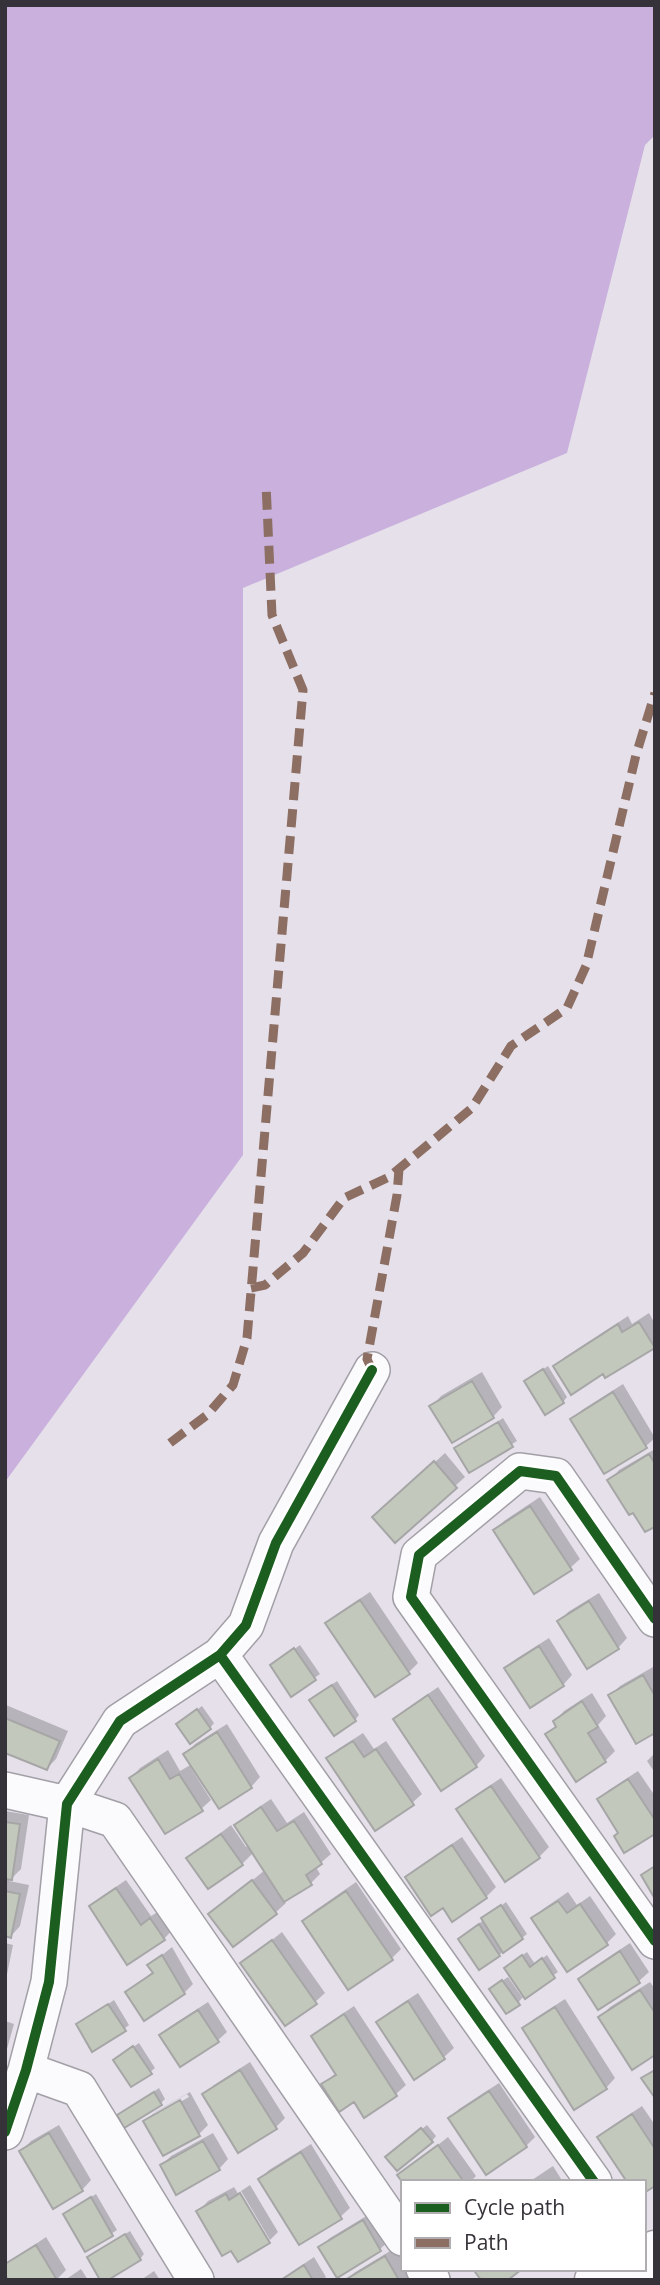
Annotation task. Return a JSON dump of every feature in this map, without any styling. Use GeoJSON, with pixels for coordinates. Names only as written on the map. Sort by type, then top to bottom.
{"type":"FeatureCollection","features":[{"type":"Feature","properties":{"kind":"street"},"geometry":{"type":"LineString","coordinates":[[5,2132],[26,2070],[49,1982],[66,1804],[120,1721],[220,1655],[246,1626],[276,1543],[372,1370]]}},
{"type":"Feature","properties":{"kind":"street"},"geometry":{"type":"LineString","coordinates":[[655,1619],[556,1476],[520,1471],[419,1555],[411,1597],[655,1941]]}},
{"type":"Feature","properties":{"kind":"street"},"geometry":{"type":"LineString","coordinates":[[220,1655],[593,2180]]}},
{"type":"Feature","properties":{"kind":"street"},"geometry":{"type":"LineString","coordinates":[[5,1790],[115,1819],[401,2235]]}},
{"type":"Feature","properties":{"kind":"street"},"geometry":{"type":"LineString","coordinates":[[26,2070],[79,2089],[196,2280]]}},
{"type":"Feature","properties":{"kind":"street"},"geometry":{"type":"LineString","coordinates":[[594,2280],[612,2271]]}},
{"type":"Feature","properties":{"kind":"shaded area"},"geometry":{"type":"Polygon","coordinates":[[[5,5],[655,5],[655,135],[645,145],[567,453],[243,588],[243,1155],[5,1482],[5,5]]]}},
{"type":"Feature","properties":{"kind":"building"},"geometry":{"type":"Polygon","coordinates":[[[639,1322],[655,1348],[605,1378],[603,1374],[571,1395],[553,1366],[618,1324],[622,1332],[639,1322]]]}},
{"type":"Feature","properties":{"kind":"building"},"geometry":{"type":"Polygon","coordinates":[[[543,1369],[564,1403],[545,1415],[524,1381],[543,1369]]]}},
{"type":"Feature","properties":{"kind":"building"},"geometry":{"type":"Polygon","coordinates":[[[472,1381],[494,1418],[452,1443],[429,1406],[472,1381]]]}},
{"type":"Feature","properties":{"kind":"building"},"geometry":{"type":"Polygon","coordinates":[[[613,1392],[647,1448],[604,1474],[570,1419],[613,1392]]]}},
{"type":"Feature","properties":{"kind":"building"},"geometry":{"type":"Polygon","coordinates":[[[498,1422],[513,1447],[469,1473],[454,1448],[498,1422]]]}},
{"type":"Feature","properties":{"kind":"building"},"geometry":{"type":"Polygon","coordinates":[[[649,1454],[655,1464],[655,1527],[645,1532],[633,1513],[629,1515],[607,1480],[649,1454]]]}},
{"type":"Feature","properties":{"kind":"building"},"geometry":{"type":"Polygon","coordinates":[[[434,1461],[457,1488],[395,1543],[372,1517],[434,1461]]]}},
{"type":"Feature","properties":{"kind":"building"},"geometry":{"type":"Polygon","coordinates":[[[530,1506],[572,1570],[534,1594],[493,1530],[530,1506]]]}},
{"type":"Feature","properties":{"kind":"building"},"geometry":{"type":"Polygon","coordinates":[[[360,1600],[410,1674],[375,1697],[325,1623],[360,1600]]]}},
{"type":"Feature","properties":{"kind":"building"},"geometry":{"type":"Polygon","coordinates":[[[589,1601],[619,1649],[587,1669],[557,1621],[589,1601]]]}},
{"type":"Feature","properties":{"kind":"building"},"geometry":{"type":"Polygon","coordinates":[[[539,1646],[564,1686],[530,1708],[504,1668],[539,1646]]]}},
{"type":"Feature","properties":{"kind":"building"},"geometry":{"type":"Polygon","coordinates":[[[294,1648],[316,1680],[291,1697],[270,1665],[294,1648]]]}},
{"type":"Feature","properties":{"kind":"building"},"geometry":{"type":"Polygon","coordinates":[[[643,1675],[655,1696],[655,1733],[636,1744],[608,1695],[643,1675]]]}},
{"type":"Feature","properties":{"kind":"building"},"geometry":{"type":"Polygon","coordinates":[[[332,1685],[356,1721],[334,1736],[309,1700],[332,1685]]]}},
{"type":"Feature","properties":{"kind":"building"},"geometry":{"type":"Polygon","coordinates":[[[428,1695],[477,1767],[441,1791],[393,1719],[428,1695]]]}},
{"type":"Feature","properties":{"kind":"building"},"geometry":{"type":"Polygon","coordinates":[[[582,1701],[598,1727],[588,1733],[606,1762],[576,1782],[545,1734],[556,1727],[553,1721],[582,1701]]]}},
{"type":"Feature","properties":{"kind":"building"},"geometry":{"type":"Polygon","coordinates":[[[197,1709],[211,1729],[190,1744],[176,1724],[197,1709]]]}},
{"type":"Feature","properties":{"kind":"building"},"geometry":{"type":"Polygon","coordinates":[[[5,1718],[60,1741],[47,1770],[5,1753],[5,1718]]]}},
{"type":"Feature","properties":{"kind":"building"},"geometry":{"type":"Polygon","coordinates":[[[217,1732],[252,1788],[219,1809],[183,1754],[217,1732]]]}},
{"type":"Feature","properties":{"kind":"building"},"geometry":{"type":"Polygon","coordinates":[[[353,1741],[364,1757],[376,1749],[414,1805],[375,1831],[326,1758],[353,1741]]]}},
{"type":"Feature","properties":{"kind":"building"},"geometry":{"type":"Polygon","coordinates":[[[158,1759],[170,1779],[179,1774],[203,1811],[165,1834],[129,1778],[158,1759]]]}},
{"type":"Feature","properties":{"kind":"building"},"geometry":{"type":"Polygon","coordinates":[[[628,1779],[655,1820],[655,1834],[624,1853],[614,1836],[618,1833],[597,1799],[628,1779]]]}},
{"type":"Feature","properties":{"kind":"building"},"geometry":{"type":"Polygon","coordinates":[[[491,1786],[540,1858],[505,1882],[456,1809],[491,1786]]]}},
{"type":"Feature","properties":{"kind":"building"},"geometry":{"type":"Polygon","coordinates":[[[261,1807],[277,1831],[294,1821],[322,1864],[306,1875],[312,1885],[284,1902],[234,1825],[261,1807]]]}},
{"type":"Feature","properties":{"kind":"building"},"geometry":{"type":"Polygon","coordinates":[[[5,1822],[20,1824],[12,1880],[5,1879],[5,1822]]]}},
{"type":"Feature","properties":{"kind":"building"},"geometry":{"type":"Polygon","coordinates":[[[221,1834],[243,1865],[208,1889],[186,1858],[221,1834]]]}},
{"type":"Feature","properties":{"kind":"building"},"geometry":{"type":"Polygon","coordinates":[[[452,1845],[487,1898],[452,1922],[443,1908],[431,1916],[405,1877],[452,1845]]]}},
{"type":"Feature","properties":{"kind":"building"},"geometry":{"type":"Polygon","coordinates":[[[655,1866],[655,1899],[641,1875],[655,1866]]]}},
{"type":"Feature","properties":{"kind":"building"},"geometry":{"type":"Polygon","coordinates":[[[252,1880],[277,1914],[233,1947],[208,1914],[252,1880]]]}},
{"type":"Feature","properties":{"kind":"building"},"geometry":{"type":"Polygon","coordinates":[[[116,1888],[141,1925],[150,1918],[165,1940],[127,1965],[89,1906],[116,1888]]]}},
{"type":"Feature","properties":{"kind":"building"},"geometry":{"type":"Polygon","coordinates":[[[5,1891],[20,1894],[11,1938],[5,1936],[5,1891]]]}},
{"type":"Feature","properties":{"kind":"building"},"geometry":{"type":"Polygon","coordinates":[[[346,1891],[393,1960],[348,1990],[302,1921],[346,1891]]]}},
{"type":"Feature","properties":{"kind":"building"},"geometry":{"type":"Polygon","coordinates":[[[558,1901],[567,1913],[580,1904],[608,1945],[567,1972],[531,1918],[558,1901]]]}},
{"type":"Feature","properties":{"kind":"building"},"geometry":{"type":"Polygon","coordinates":[[[501,1905],[523,1939],[503,1953],[481,1918],[501,1905]]]}},
{"type":"Feature","properties":{"kind":"building"},"geometry":{"type":"Polygon","coordinates":[[[479,1924],[500,1956],[479,1970],[458,1939],[479,1924]]]}},
{"type":"Feature","properties":{"kind":"building"},"geometry":{"type":"Polygon","coordinates":[[[272,1940],[317,2004],[285,2026],[240,1963],[272,1940]]]}},
{"type":"Feature","properties":{"kind":"building"},"geometry":{"type":"Polygon","coordinates":[[[620,1951],[640,1983],[598,2010],[578,1979],[620,1951]]]}},
{"type":"Feature","properties":{"kind":"building"},"geometry":{"type":"Polygon","coordinates":[[[162,1955],[185,1994],[144,2021],[125,1992],[153,1973],[147,1965],[162,1955]]]}},
{"type":"Feature","properties":{"kind":"building"},"geometry":{"type":"Polygon","coordinates":[[[522,1955],[530,1967],[542,1958],[555,1978],[525,1999],[504,1968],[522,1955]]]}},
{"type":"Feature","properties":{"kind":"building"},"geometry":{"type":"Polygon","coordinates":[[[502,1980],[520,2005],[506,2014],[489,1989],[502,1980]]]}},
{"type":"Feature","properties":{"kind":"building"},"geometry":{"type":"Polygon","coordinates":[[[640,1990],[655,2013],[655,2055],[632,2070],[598,2017],[640,1990]]]}},
{"type":"Feature","properties":{"kind":"building"},"geometry":{"type":"Polygon","coordinates":[[[408,2001],[445,2059],[414,2080],[376,2022],[408,2001]]]}},
{"type":"Feature","properties":{"kind":"building"},"geometry":{"type":"Polygon","coordinates":[[[108,2004],[126,2031],[92,2052],[76,2024],[108,2004]]]}},
{"type":"Feature","properties":{"kind":"building"},"geometry":{"type":"Polygon","coordinates":[[[555,2007],[607,2089],[574,2110],[522,2028],[555,2007]]]}},
{"type":"Feature","properties":{"kind":"building"},"geometry":{"type":"Polygon","coordinates":[[[198,2010],[219,2042],[180,2067],[159,2035],[198,2010]]]}},
{"type":"Feature","properties":{"kind":"building"},"geometry":{"type":"Polygon","coordinates":[[[344,2014],[397,2096],[364,2118],[354,2102],[339,2112],[321,2084],[336,2075],[311,2036],[344,2014]]]}},
{"type":"Feature","properties":{"kind":"building"},"geometry":{"type":"Polygon","coordinates":[[[133,2046],[152,2074],[131,2087],[113,2060],[133,2046]]]}},
{"type":"Feature","properties":{"kind":"building"},"geometry":{"type":"Polygon","coordinates":[[[240,2070],[277,2129],[238,2153],[202,2094],[240,2070]]]}},
{"type":"Feature","properties":{"kind":"building"},"geometry":{"type":"Polygon","coordinates":[[[655,2070],[655,2098],[641,2078],[655,2070]]]}},
{"type":"Feature","properties":{"kind":"building"},"geometry":{"type":"Polygon","coordinates":[[[489,2091],[527,2147],[486,2175],[448,2118],[489,2091]]]}},
{"type":"Feature","properties":{"kind":"building"},"geometry":{"type":"Polygon","coordinates":[[[154,2092],[162,2105],[124,2128],[117,2115],[154,2092]]]}},
{"type":"Feature","properties":{"kind":"building"},"geometry":{"type":"Polygon","coordinates":[[[180,2100],[200,2136],[163,2156],[143,2121],[180,2100]]]}},
{"type":"Feature","properties":{"kind":"building"},"geometry":{"type":"Polygon","coordinates":[[[632,2114],[655,2149],[655,2186],[646,2192],[646,2180],[626,2180],[597,2137],[632,2114]]]}},
{"type":"Feature","properties":{"kind":"building"},"geometry":{"type":"Polygon","coordinates":[[[421,2128],[433,2142],[397,2171],[385,2157],[421,2128]]]}},
{"type":"Feature","properties":{"kind":"building"},"geometry":{"type":"Polygon","coordinates":[[[49,2133],[83,2191],[53,2209],[19,2151],[49,2133]]]}},
{"type":"Feature","properties":{"kind":"building"},"geometry":{"type":"Polygon","coordinates":[[[203,2141],[220,2170],[176,2195],[160,2165],[203,2141]]]}},
{"type":"Feature","properties":{"kind":"building"},"geometry":{"type":"Polygon","coordinates":[[[438,2145],[463,2180],[401,2180],[397,2175],[438,2145]]]}},
{"type":"Feature","properties":{"kind":"building"},"geometry":{"type":"Polygon","coordinates":[[[301,2152],[342,2219],[299,2245],[258,2179],[301,2152]]]}},
{"type":"Feature","properties":{"kind":"building"},"geometry":{"type":"Polygon","coordinates":[[[240,2193],[270,2243],[238,2262],[231,2251],[222,2256],[196,2211],[226,2194],[229,2200],[240,2193]]]}},
{"type":"Feature","properties":{"kind":"building"},"geometry":{"type":"Polygon","coordinates":[[[91,2197],[113,2236],[85,2252],[63,2214],[91,2197]]]}},
{"type":"Feature","properties":{"kind":"building"},"geometry":{"type":"Polygon","coordinates":[[[363,2220],[381,2251],[337,2278],[318,2247],[363,2220]]]}},
{"type":"Feature","properties":{"kind":"building"},"geometry":{"type":"Polygon","coordinates":[[[125,2234],[141,2260],[108,2280],[100,2280],[87,2257],[125,2234]]]}},
{"type":"Feature","properties":{"kind":"building"},"geometry":{"type":"Polygon","coordinates":[[[36,2245],[57,2280],[8,2280],[5,2264],[36,2245]]]}},
{"type":"Feature","properties":{"kind":"building"},"geometry":{"type":"Polygon","coordinates":[[[385,2256],[399,2280],[345,2280],[385,2256]]]}},
{"type":"Feature","properties":{"kind":"building"},"geometry":{"type":"Polygon","coordinates":[[[304,2265],[313,2280],[281,2280],[304,2265]]]}},
{"type":"Feature","properties":{"kind":"building"},"geometry":{"type":"Polygon","coordinates":[[[474,2271],[519,2271],[508,2280],[481,2280],[474,2271]]]}},
{"type":"Feature","properties":{"kind":"marked path"},"geometry":{"type":"LineString","coordinates":[[170,1443],[207,1415],[233,1385],[247,1338],[303,690],[272,615],[266,484]]}},
{"type":"Feature","properties":{"kind":"marked path"},"geometry":{"type":"LineString","coordinates":[[251,1288],[265,1285],[303,1253],[344,1198],[389,1177],[472,1108],[511,1046],[567,1008],[586,966],[636,755],[655,693]]}},
{"type":"Feature","properties":{"kind":"marked path"},"geometry":{"type":"LineString","coordinates":[[372,1370],[367,1359],[397,1195],[399,1169]]}},
{"type":"Feature","properties":{"kind":"cycle path"},"geometry":{"type":"LineString","coordinates":[[5,2132],[26,2070],[49,1982],[67,1804],[120,1721],[220,1655],[246,1625],[276,1543],[372,1370]]}},
{"type":"Feature","properties":{"kind":"cycle path"},"geometry":{"type":"LineString","coordinates":[[655,1619],[556,1476],[520,1471],[419,1555],[411,1597],[655,1941]]}},
{"type":"Feature","properties":{"kind":"cycle path"},"geometry":{"type":"LineString","coordinates":[[220,1655],[593,2180]]}}]}
